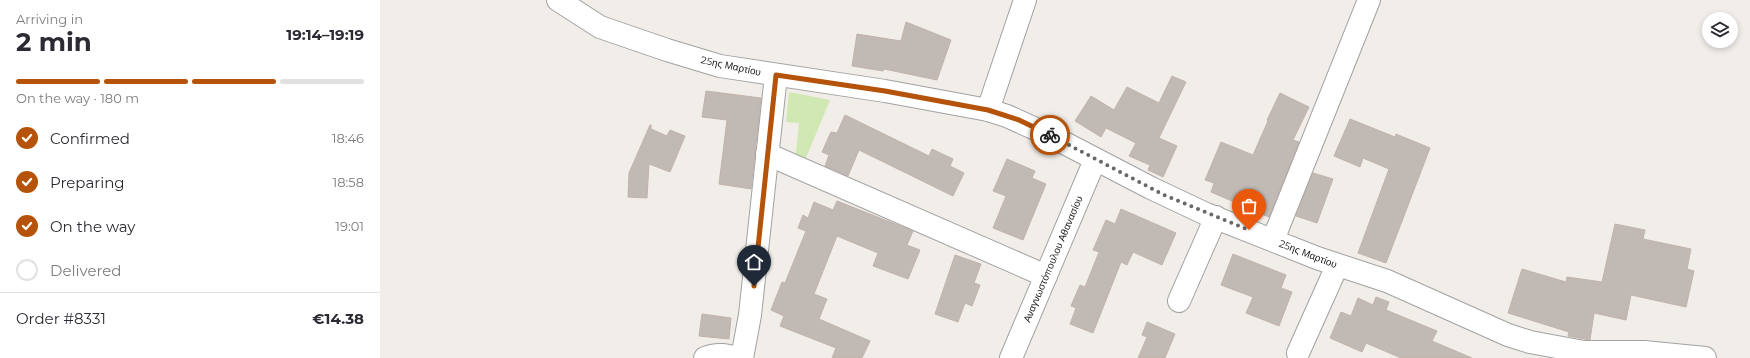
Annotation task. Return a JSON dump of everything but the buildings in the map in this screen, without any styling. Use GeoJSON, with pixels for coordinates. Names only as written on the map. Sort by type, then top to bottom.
{"type":"FeatureCollection","features":[{"type":"Feature","properties":{"kind":"street","name":"25ης Μαρτίου"},"geometry":{"type":"LineString","coordinates":[[558,0],[600,27],[720,66],[885,91],[988,110],[1028,125],[1164,195],[1337,266],[1387,281],[1508,335],[1530,342],[1583,355],[1644,352],[1705,358]]}},
{"type":"Feature","properties":{"kind":"street"},"geometry":{"type":"LineString","coordinates":[[988,110],[1025,0]]}},
{"type":"Feature","properties":{"kind":"street"},"geometry":{"type":"LineString","coordinates":[[1273,240],[1369,0]]}},
{"type":"Feature","properties":{"kind":"street"},"geometry":{"type":"LineString","coordinates":[[742,358],[750,315],[776,75]]}},
{"type":"Feature","properties":{"kind":"street"},"geometry":{"type":"LineString","coordinates":[[767,154],[1046,276]]}},
{"type":"Feature","properties":{"kind":"street","name":"Αναγνωστόπουλου Αθανασίου"},"geometry":{"type":"LineString","coordinates":[[1011,358],[1095,160]]}},
{"type":"Feature","properties":{"kind":"street"},"geometry":{"type":"LineString","coordinates":[[1179,301],[1216,217]]}},
{"type":"Feature","properties":{"kind":"street"},"geometry":{"type":"LineString","coordinates":[[1298,353],[1337,266]]}},
{"type":"Feature","properties":{"kind":"street"},"geometry":{"type":"LineString","coordinates":[[705,358],[712,355],[724,354],[738,358]]}},
{"type":"Feature","properties":{"kind":"green space"},"geometry":{"type":"Polygon","coordinates":[[[789,92],[830,100],[803,165],[795,162],[799,123],[786,122],[789,92]]]}},
{"type":"Feature","properties":{"kind":"way so far"},"geometry":{"type":"LineString","coordinates":[[1050,135],[1164,195],[1206,214],[1249,230]]}},
{"type":"Feature","properties":{"kind":"route"},"geometry":{"type":"LineString","coordinates":[[754,286],[776,75],[885,91],[988,110],[1019,120],[1050,135]]}}]}
